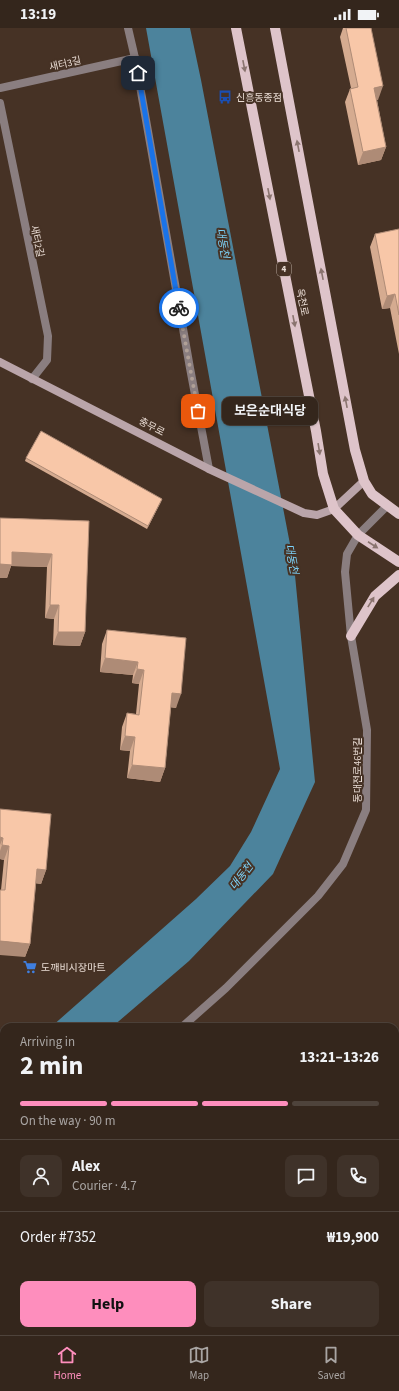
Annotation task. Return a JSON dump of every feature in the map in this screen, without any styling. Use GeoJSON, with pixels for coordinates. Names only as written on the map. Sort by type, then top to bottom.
{"type":"FeatureCollection","features":[{"type":"Feature","properties":{"kind":"main road","name":"옥천로"},"geometry":{"type":"LineString","coordinates":[[236,28],[316,431],[323,474],[334,509]]}},
{"type":"Feature","properties":{"kind":"main road"},"geometry":{"type":"LineString","coordinates":[[275,28],[355,450],[364,481],[372,494],[399,514]]}},
{"type":"Feature","properties":{"kind":"main road","name":"충무로"},"geometry":{"type":"LineString","coordinates":[[0,362],[209,469],[304,513],[317,515],[334,509]]}},
{"type":"Feature","properties":{"kind":"main road"},"geometry":{"type":"LineString","coordinates":[[334,509],[364,481]]}},
{"type":"Feature","properties":{"kind":"main road","name":"4"},"geometry":{"type":"LineString","coordinates":[[334,509],[358,535],[399,562]]}},
{"type":"Feature","properties":{"kind":"main road"},"geometry":{"type":"LineString","coordinates":[[351,636],[375,596],[399,575]]}},
{"type":"Feature","properties":{"kind":"street"},"geometry":{"type":"LineString","coordinates":[[128,28],[135,58],[188,360],[209,469]]}},
{"type":"Feature","properties":{"kind":"street","name":"새터3길"},"geometry":{"type":"LineString","coordinates":[[0,88],[135,58]]}},
{"type":"Feature","properties":{"kind":"street","name":"새터2길"},"geometry":{"type":"LineString","coordinates":[[0,104],[48,336],[47,360],[32,379]]}},
{"type":"Feature","properties":{"kind":"street","name":"동대전로46번길"},"geometry":{"type":"LineString","coordinates":[[187,1023],[226,988],[318,896],[342,864],[366,810],[367,730],[351,636],[345,572],[347,554],[358,535],[387,506]]}},
{"type":"Feature","properties":{"kind":"water","name":"대동천"},"geometry":{"type":"Polygon","coordinates":[[[146,28],[190,28],[294,565],[315,782],[273,874],[189,961],[117,1023],[56,1023],[196,899],[230,866],[251,832],[280,769],[146,28]]]}},
{"type":"Feature","properties":{"kind":"building"},"geometry":{"type":"Polygon","coordinates":[[[346,28],[371,28],[383,86],[374,88],[386,147],[363,152],[350,89],[358,87],[346,28]]]}},
{"type":"Feature","properties":{"kind":"building"},"geometry":{"type":"Polygon","coordinates":[[[399,229],[399,315],[395,294],[387,296],[375,234],[399,229]]]}},
{"type":"Feature","properties":{"kind":"building"},"geometry":{"type":"Polygon","coordinates":[[[41,431],[162,499],[148,526],[26,458],[41,431]]]}},
{"type":"Feature","properties":{"kind":"building"},"geometry":{"type":"Polygon","coordinates":[[[0,518],[89,521],[85,632],[58,632],[59,605],[50,605],[52,554],[12,552],[12,565],[0,564],[0,518]]]}},
{"type":"Feature","properties":{"kind":"building"},"geometry":{"type":"Polygon","coordinates":[[[107,630],[186,638],[181,694],[172,693],[165,768],[132,765],[135,737],[125,736],[127,713],[139,715],[144,670],[137,669],[138,662],[105,658],[107,630]]]}},
{"type":"Feature","properties":{"kind":"building"},"geometry":{"type":"Polygon","coordinates":[[[0,809],[51,814],[46,870],[37,869],[30,944],[0,941],[0,890],[5,890],[9,846],[2,845],[3,838],[0,837],[0,809]]]}},
{"type":"Feature","properties":{"kind":"way so far"},"geometry":{"type":"LineString","coordinates":[[179,308],[198,411]]}},
{"type":"Feature","properties":{"kind":"place","name":"신흥동종점"},"geometry":{"type":"Point","coordinates":[225,97]}},
{"type":"Feature","properties":{"kind":"place","name":"보은순대식당"},"geometry":{"type":"Point","coordinates":[198,411]}},
{"type":"Feature","properties":{"kind":"place","name":"도깨비시장마트"},"geometry":{"type":"Point","coordinates":[30,967]}},
{"type":"Feature","properties":{"kind":"route"},"geometry":{"type":"LineString","coordinates":[[138,73],[179,308]]}}]}
